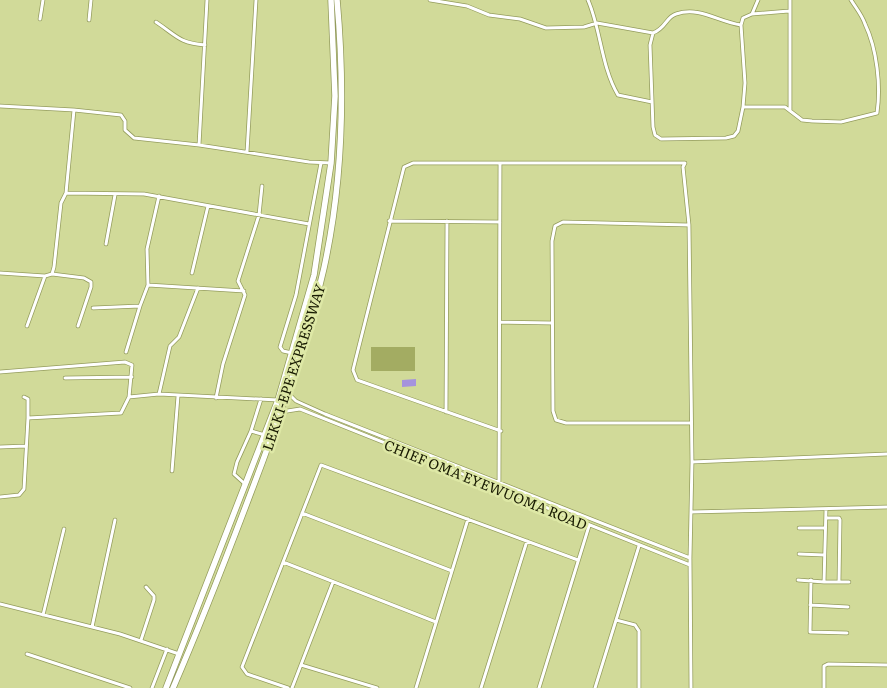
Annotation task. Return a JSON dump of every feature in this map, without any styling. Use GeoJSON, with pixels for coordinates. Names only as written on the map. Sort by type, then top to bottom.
{"type":"FeatureCollection","features":[{"type":"Feature","properties":{"kind":"highway","name":"LEKKI-EPE EXPRESSWAY"},"geometry":{"type":"LineString","coordinates":[[166,688],[221,560],[246,485],[278,400],[314,275],[331,163],[335,88],[331,0]]}},
{"type":"Feature","properties":{"kind":"highway","name":"LEKKI-EPE EXPRESSWAY"},"geometry":{"type":"LineString","coordinates":[[172,688],[288,393],[324,268],[335,195],[342,94],[337,0]]}},
{"type":"Feature","properties":{"kind":"street"},"geometry":{"type":"LineString","coordinates":[[40,19],[42,0]]}},
{"type":"Feature","properties":{"kind":"street"},"geometry":{"type":"LineString","coordinates":[[88,20],[91,0]]}},
{"type":"Feature","properties":{"kind":"street"},"geometry":{"type":"LineString","coordinates":[[199,145],[207,0]]}},
{"type":"Feature","properties":{"kind":"street"},"geometry":{"type":"LineString","coordinates":[[247,152],[256,0]]}},
{"type":"Feature","properties":{"kind":"street"},"geometry":{"type":"LineString","coordinates":[[430,0],[468,6],[491,16],[520,19],[546,28],[584,27],[597,24],[653,33],[662,30],[669,18],[685,12],[700,12],[721,21],[741,25]]}},
{"type":"Feature","properties":{"kind":"street"},"geometry":{"type":"LineString","coordinates":[[588,0],[597,24],[609,75],[618,95],[652,102]]}},
{"type":"Feature","properties":{"kind":"street"},"geometry":{"type":"LineString","coordinates":[[752,14],[758,0]]}},
{"type":"Feature","properties":{"kind":"street"},"geometry":{"type":"LineString","coordinates":[[790,0],[790,111]]}},
{"type":"Feature","properties":{"kind":"street"},"geometry":{"type":"LineString","coordinates":[[743,107],[785,107],[802,120],[841,122],[877,113],[878,87],[871,40],[865,24],[851,0]]}},
{"type":"Feature","properties":{"kind":"street"},"geometry":{"type":"LineString","coordinates":[[653,33],[651,38],[652,102],[655,135],[661,139],[726,138],[734,136],[738,131],[743,107],[745,83],[741,25],[743,18],[752,14],[789,11]]}},
{"type":"Feature","properties":{"kind":"street"},"geometry":{"type":"LineString","coordinates":[[156,22],[172,32],[179,40],[205,46]]}},
{"type":"Feature","properties":{"kind":"street"},"geometry":{"type":"LineString","coordinates":[[0,106],[121,115],[125,121],[125,130],[134,138],[331,163]]}},
{"type":"Feature","properties":{"kind":"street"},"geometry":{"type":"LineString","coordinates":[[52,274],[61,203],[66,193],[74,110]]}},
{"type":"Feature","properties":{"kind":"street"},"geometry":{"type":"LineString","coordinates":[[293,353],[280,347],[296,295],[321,163]]}},
{"type":"Feature","properties":{"kind":"street"},"geometry":{"type":"LineString","coordinates":[[498,489],[500,484],[501,431],[500,163]]}},
{"type":"Feature","properties":{"kind":"street"},"geometry":{"type":"LineString","coordinates":[[501,431],[357,380],[354,376],[353,370],[404,167],[408,164],[685,163],[683,167],[689,225],[690,423],[692,462],[690,558],[691,688]]}},
{"type":"Feature","properties":{"kind":"street"},"geometry":{"type":"LineString","coordinates":[[318,184],[328,186]]}},
{"type":"Feature","properties":{"kind":"street"},"geometry":{"type":"LineString","coordinates":[[216,398],[224,357],[245,295],[238,282],[259,215],[262,186]]}},
{"type":"Feature","properties":{"kind":"street"},"geometry":{"type":"LineString","coordinates":[[66,193],[159,196],[309,224]]}},
{"type":"Feature","properties":{"kind":"street"},"geometry":{"type":"LineString","coordinates":[[106,244],[115,195]]}},
{"type":"Feature","properties":{"kind":"street"},"geometry":{"type":"LineString","coordinates":[[126,352],[148,285],[146,249],[159,196]]}},
{"type":"Feature","properties":{"kind":"street"},"geometry":{"type":"LineString","coordinates":[[192,273],[208,206]]}},
{"type":"Feature","properties":{"kind":"street"},"geometry":{"type":"LineString","coordinates":[[389,221],[500,222]]}},
{"type":"Feature","properties":{"kind":"street"},"geometry":{"type":"LineString","coordinates":[[446,412],[447,221]]}},
{"type":"Feature","properties":{"kind":"street"},"geometry":{"type":"LineString","coordinates":[[689,225],[558,223],[555,226],[552,241],[552,323],[553,411],[556,420],[566,423],[690,423]]}},
{"type":"Feature","properties":{"kind":"street"},"geometry":{"type":"LineString","coordinates":[[0,273],[45,276],[52,274],[84,278],[91,282],[78,326]]}},
{"type":"Feature","properties":{"kind":"street"},"geometry":{"type":"LineString","coordinates":[[27,326],[45,276]]}},
{"type":"Feature","properties":{"kind":"street"},"geometry":{"type":"LineString","coordinates":[[148,285],[244,291]]}},
{"type":"Feature","properties":{"kind":"street"},"geometry":{"type":"LineString","coordinates":[[159,394],[170,346],[179,336],[198,288]]}},
{"type":"Feature","properties":{"kind":"street"},"geometry":{"type":"LineString","coordinates":[[93,308],[140,306]]}},
{"type":"Feature","properties":{"kind":"street"},"geometry":{"type":"LineString","coordinates":[[500,322],[552,323]]}},
{"type":"Feature","properties":{"kind":"street"},"geometry":{"type":"LineString","coordinates":[[0,372],[125,362],[132,365],[129,397],[121,413],[28,418]]}},
{"type":"Feature","properties":{"kind":"street"},"geometry":{"type":"LineString","coordinates":[[65,378],[132,377]]}},
{"type":"Feature","properties":{"kind":"street","name":"CHIEF OMA EYEWUOMA ROAD"},"geometry":{"type":"LineString","coordinates":[[288,393],[296,401],[326,414],[641,541],[690,558]]}},
{"type":"Feature","properties":{"kind":"street"},"geometry":{"type":"LineString","coordinates":[[129,397],[159,394],[278,400]]}},
{"type":"Feature","properties":{"kind":"street"},"geometry":{"type":"LineString","coordinates":[[0,497],[22,493],[28,418],[28,399],[24,396]]}},
{"type":"Feature","properties":{"kind":"street"},"geometry":{"type":"LineString","coordinates":[[172,471],[178,396]]}},
{"type":"Feature","properties":{"kind":"street"},"geometry":{"type":"LineString","coordinates":[[246,485],[234,474],[261,400]]}},
{"type":"Feature","properties":{"kind":"street","name":"CHIEF OMA EYEWUOMA ROAD"},"geometry":{"type":"LineString","coordinates":[[280,412],[300,409],[690,565]]}},
{"type":"Feature","properties":{"kind":"street"},"geometry":{"type":"LineString","coordinates":[[251,431],[265,435]]}},
{"type":"Feature","properties":{"kind":"street"},"geometry":{"type":"LineString","coordinates":[[0,447],[26,446]]}},
{"type":"Feature","properties":{"kind":"street"},"geometry":{"type":"LineString","coordinates":[[692,462],[887,454]]}},
{"type":"Feature","properties":{"kind":"street"},"geometry":{"type":"LineString","coordinates":[[288,688],[247,674],[242,667],[318,469],[324,464],[578,560]]}},
{"type":"Feature","properties":{"kind":"street"},"geometry":{"type":"LineString","coordinates":[[691,512],[887,507]]}},
{"type":"Feature","properties":{"kind":"street"},"geometry":{"type":"LineString","coordinates":[[824,582],[826,509]]}},
{"type":"Feature","properties":{"kind":"street"},"geometry":{"type":"LineString","coordinates":[[302,513],[452,571]]}},
{"type":"Feature","properties":{"kind":"street"},"geometry":{"type":"LineString","coordinates":[[826,518],[839,518],[840,520],[839,582]]}},
{"type":"Feature","properties":{"kind":"street"},"geometry":{"type":"LineString","coordinates":[[416,688],[468,519]]}},
{"type":"Feature","properties":{"kind":"street"},"geometry":{"type":"LineString","coordinates":[[92,627],[115,520]]}},
{"type":"Feature","properties":{"kind":"street"},"geometry":{"type":"LineString","coordinates":[[539,688],[589,526]]}},
{"type":"Feature","properties":{"kind":"street"},"geometry":{"type":"LineString","coordinates":[[799,528],[825,528]]}},
{"type":"Feature","properties":{"kind":"street"},"geometry":{"type":"LineString","coordinates":[[44,615],[64,529]]}},
{"type":"Feature","properties":{"kind":"street"},"geometry":{"type":"LineString","coordinates":[[481,688],[527,541]]}},
{"type":"Feature","properties":{"kind":"street"},"geometry":{"type":"LineString","coordinates":[[594,688],[641,541]]}},
{"type":"Feature","properties":{"kind":"street"},"geometry":{"type":"LineString","coordinates":[[799,554],[824,555]]}},
{"type":"Feature","properties":{"kind":"street"},"geometry":{"type":"LineString","coordinates":[[283,562],[436,622]]}},
{"type":"Feature","properties":{"kind":"street"},"geometry":{"type":"LineString","coordinates":[[798,580],[849,582]]}},
{"type":"Feature","properties":{"kind":"street"},"geometry":{"type":"LineString","coordinates":[[811,580],[810,632],[847,633]]}},
{"type":"Feature","properties":{"kind":"street"},"geometry":{"type":"LineString","coordinates":[[292,688],[333,582]]}},
{"type":"Feature","properties":{"kind":"street"},"geometry":{"type":"LineString","coordinates":[[141,640],[154,598],[146,587]]}},
{"type":"Feature","properties":{"kind":"street"},"geometry":{"type":"LineString","coordinates":[[0,604],[141,640],[180,654]]}},
{"type":"Feature","properties":{"kind":"street"},"geometry":{"type":"LineString","coordinates":[[810,605],[848,607]]}},
{"type":"Feature","properties":{"kind":"street"},"geometry":{"type":"LineString","coordinates":[[616,620],[635,624],[639,631],[639,688]]}},
{"type":"Feature","properties":{"kind":"street"},"geometry":{"type":"LineString","coordinates":[[152,688],[167,649]]}},
{"type":"Feature","properties":{"kind":"street"},"geometry":{"type":"LineString","coordinates":[[27,654],[130,688]]}},
{"type":"Feature","properties":{"kind":"street"},"geometry":{"type":"LineString","coordinates":[[824,688],[824,666],[828,664],[887,665]]}},
{"type":"Feature","properties":{"kind":"street"},"geometry":{"type":"LineString","coordinates":[[301,665],[377,688]]}},
{"type":"Feature","properties":{"kind":"green space"},"geometry":{"type":"Polygon","coordinates":[[[371,347],[415,347],[415,371],[371,371],[371,347]]]}},
{"type":"Feature","properties":{"kind":"shaded area"},"geometry":{"type":"Polygon","coordinates":[[[416,379],[416,386],[402,387],[402,380],[416,379]]]}}]}
